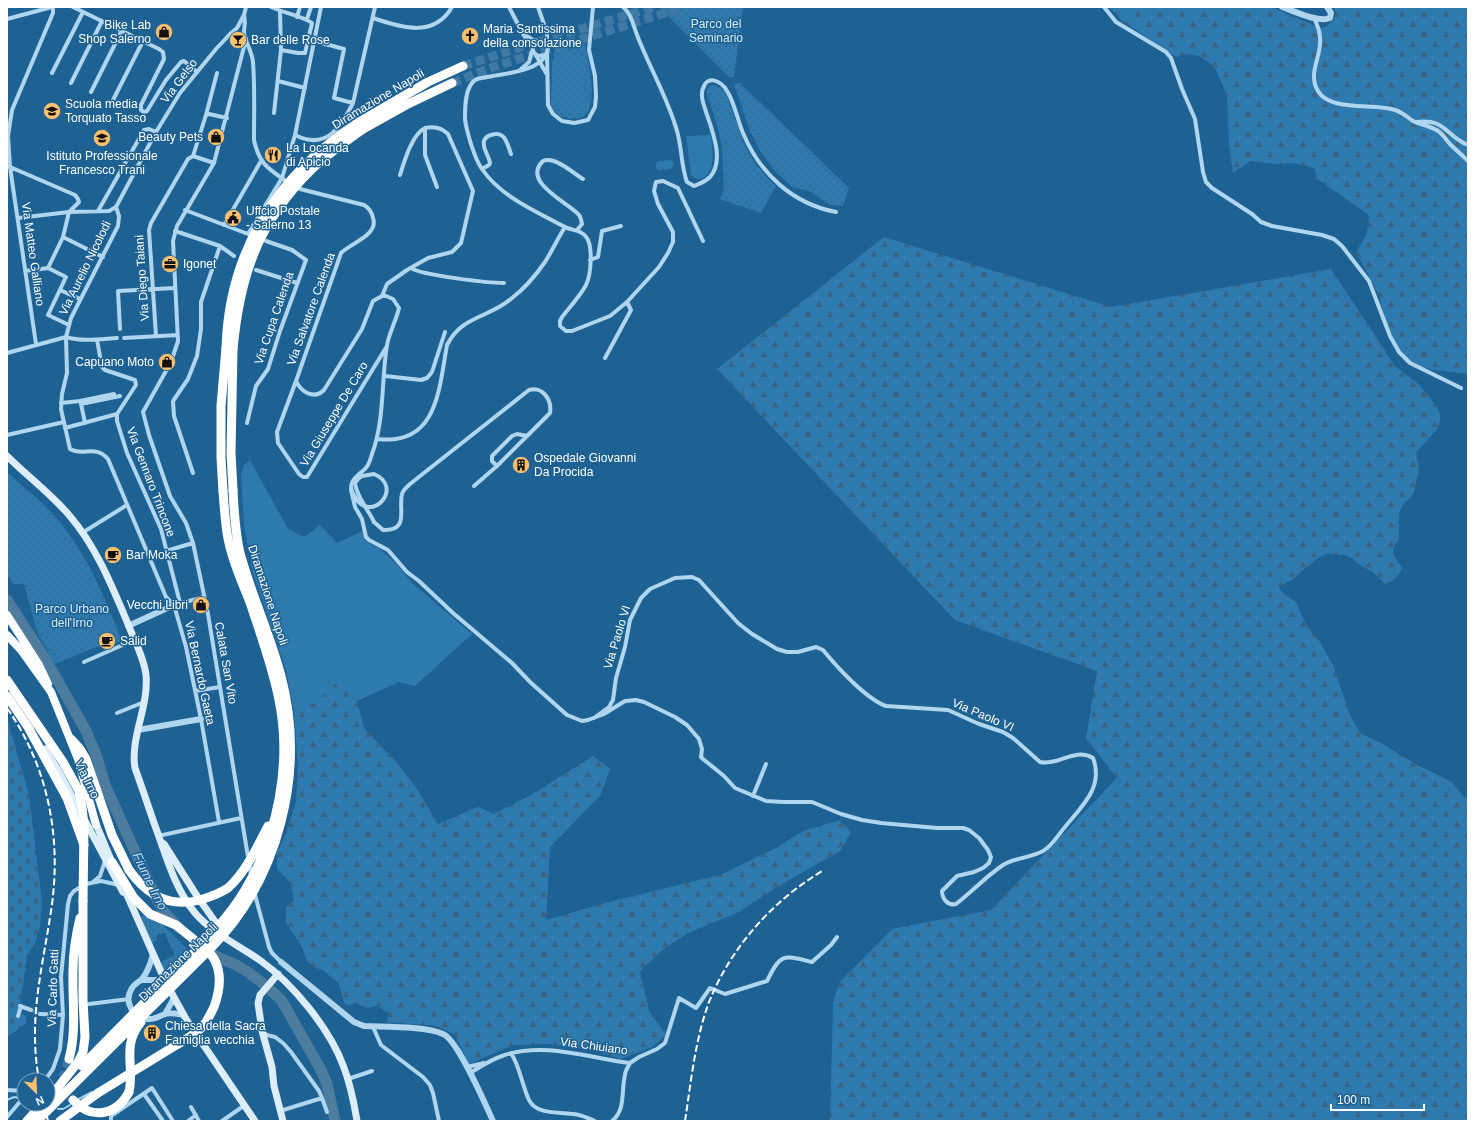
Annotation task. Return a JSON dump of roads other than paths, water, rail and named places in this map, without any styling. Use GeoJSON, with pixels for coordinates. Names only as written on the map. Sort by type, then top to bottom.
{"type":"FeatureCollection","features":[{"type":"Feature","properties":{"kind":"highway","name":"Diramazione Napoli"},"geometry":{"type":"LineString","coordinates":[[361,125],[428,82],[463,66]]}},
{"type":"Feature","properties":{"kind":"highway","name":"Diramazione Napoli"},"geometry":{"type":"LineString","coordinates":[[37,1121],[215,943],[241,911],[255,889],[272,852],[283,813],[289,778],[291,749],[286,699],[281,676],[240,552],[221,458],[221,406],[229,348],[226,331],[241,261],[262,220],[285,186],[306,163],[330,142],[361,125],[452,83]]}},
{"type":"Feature","properties":{"kind":"highway","name":"Diramazione Napoli"},"geometry":{"type":"LineString","coordinates":[[56,1088],[76,1062],[207,939],[230,912],[245,891],[267,844],[276,809],[282,776],[282,722],[279,700],[269,660],[240,577],[227,534],[228,490]]}},
{"type":"Feature","properties":{"kind":"highway"},"geometry":{"type":"LineString","coordinates":[[7,615],[40,665],[52,692],[71,737],[96,825]]}},
{"type":"Feature","properties":{"kind":"highway"},"geometry":{"type":"LineString","coordinates":[[7,635],[29,660],[39,676],[52,692]]}},
{"type":"Feature","properties":{"kind":"highway"},"geometry":{"type":"LineString","coordinates":[[7,680],[74,780],[79,791],[82,807],[85,848],[84,901],[86,1002],[83,1052],[76,1062]]}},
{"type":"Feature","properties":{"kind":"highway"},"geometry":{"type":"LineString","coordinates":[[7,695],[28,728],[67,798],[85,848]]}},
{"type":"Feature","properties":{"kind":"highway"},"geometry":{"type":"LineString","coordinates":[[71,737],[86,759],[112,835],[129,870],[152,894],[166,901],[179,903],[192,902],[215,896],[227,888],[242,871],[253,854],[276,809]]}},
{"type":"Feature","properties":{"kind":"highway"},"geometry":{"type":"LineString","coordinates":[[60,1121],[112,1084],[191,1036],[204,1025],[212,1012],[219,993],[219,970],[214,958],[208,951],[176,925],[150,914],[134,898],[109,861]]}},
{"type":"Feature","properties":{"kind":"highway"},"geometry":{"type":"LineString","coordinates":[[76,1062],[73,969],[76,932],[84,901]]}},
{"type":"Feature","properties":{"kind":"highway"},"geometry":{"type":"LineString","coordinates":[[73,1100],[82,1108],[96,1113],[112,1110],[125,1099],[129,1092],[131,1075],[129,1052],[132,1038],[136,1029],[208,957],[214,949],[215,943]]}},
{"type":"Feature","properties":{"kind":"highway"},"geometry":{"type":"LineString","coordinates":[[27,1121],[35,1112]]}},
{"type":"Feature","properties":{"kind":"main road"},"geometry":{"type":"LineString","coordinates":[[7,456],[49,494],[69,515],[82,533],[105,572],[141,657],[146,675],[144,702],[134,752],[135,768],[176,885],[184,899],[206,925],[278,974],[293,990],[327,1034],[338,1053],[348,1079],[357,1121]]}},
{"type":"Feature","properties":{"kind":"main road","name":"Via Irno"},"geometry":{"type":"LineString","coordinates":[[7,674],[69,766],[96,825],[119,885],[131,904]]}},
{"type":"Feature","properties":{"kind":"main road","name":"Via Irno"},"geometry":{"type":"LineString","coordinates":[[7,695],[23,715],[58,770],[109,861],[131,904],[174,998],[200,1040],[255,1121]]}},
{"type":"Feature","properties":{"kind":"main road"},"geometry":{"type":"LineString","coordinates":[[158,836],[197,896],[227,938]]}},
{"type":"Feature","properties":{"kind":"main road"},"geometry":{"type":"LineString","coordinates":[[278,974],[260,995],[258,1003],[262,1031],[272,1067],[274,1086],[283,1121]]}},
{"type":"Feature","properties":{"kind":"street"},"geometry":{"type":"LineString","coordinates":[[7,19],[52,7]]}},
{"type":"Feature","properties":{"kind":"street","name":"Via Matteo Galliano"},"geometry":{"type":"LineString","coordinates":[[36,344],[9,165],[8,136],[12,110],[53,13],[52,7]]}},
{"type":"Feature","properties":{"kind":"street"},"geometry":{"type":"LineString","coordinates":[[72,7],[159,49],[164,55],[162,64],[141,105],[141,110],[144,112],[148,111],[166,80],[181,62],[184,61],[197,72]]}},
{"type":"Feature","properties":{"kind":"street"},"geometry":{"type":"LineString","coordinates":[[234,256],[220,246],[175,231],[214,163],[227,118],[246,40],[244,15],[246,7]]}},
{"type":"Feature","properties":{"kind":"street"},"geometry":{"type":"LineString","coordinates":[[272,7],[280,12],[307,19],[312,23],[305,53],[281,50]]}},
{"type":"Feature","properties":{"kind":"street"},"geometry":{"type":"LineString","coordinates":[[297,17],[300,7]]}},
{"type":"Feature","properties":{"kind":"street"},"geometry":{"type":"LineString","coordinates":[[307,19],[311,7]]}},
{"type":"Feature","properties":{"kind":"street"},"geometry":{"type":"LineString","coordinates":[[186,210],[248,234],[284,180],[295,135],[321,7]]}},
{"type":"Feature","properties":{"kind":"street"},"geometry":{"type":"LineString","coordinates":[[295,135],[302,138],[319,139],[330,136],[340,126],[353,103],[374,18],[375,7]]}},
{"type":"Feature","properties":{"kind":"street"},"geometry":{"type":"LineString","coordinates":[[374,18],[405,26],[422,28],[429,27],[439,22],[452,7]]}},
{"type":"Feature","properties":{"kind":"street"},"geometry":{"type":"LineString","coordinates":[[509,7],[547,74]]}},
{"type":"Feature","properties":{"kind":"street"},"geometry":{"type":"LineString","coordinates":[[538,7],[546,33],[548,105],[553,114],[562,121],[574,123],[588,120],[595,107],[595,76],[590,50],[593,7]]}},
{"type":"Feature","properties":{"kind":"street"},"geometry":{"type":"LineString","coordinates":[[623,7],[628,12],[639,41],[664,94],[677,131],[684,174],[687,182],[694,186],[704,182],[710,177],[715,168],[717,153],[715,135],[702,101],[701,90],[705,83],[711,80],[719,82],[730,97],[742,133],[756,158],[768,175],[782,188],[814,207],[836,212]]}},
{"type":"Feature","properties":{"kind":"street"},"geometry":{"type":"LineString","coordinates":[[1104,7],[1116,22],[1166,52],[1171,58],[1195,119],[1203,172],[1206,182],[1212,188],[1252,214],[1261,222],[1272,226],[1322,235],[1334,239],[1349,254],[1369,281],[1390,336],[1399,352],[1410,363],[1461,388]]}},
{"type":"Feature","properties":{"kind":"street"},"geometry":{"type":"LineString","coordinates":[[1282,7],[1324,20],[1330,18],[1331,13],[1327,7]]}},
{"type":"Feature","properties":{"kind":"street"},"geometry":{"type":"LineString","coordinates":[[52,74],[83,12]]}},
{"type":"Feature","properties":{"kind":"street"},"geometry":{"type":"LineString","coordinates":[[274,113],[281,50],[280,12]]}},
{"type":"Feature","properties":{"kind":"street","name":"Via Gelso"},"geometry":{"type":"LineString","coordinates":[[116,207],[156,132],[180,93],[230,34],[237,28],[244,15]]}},
{"type":"Feature","properties":{"kind":"street"},"geometry":{"type":"LineString","coordinates":[[1314,18],[1319,30],[1320,47],[1313,73],[1315,85],[1321,96],[1328,100],[1348,106],[1370,106],[1394,109],[1415,122],[1437,130],[1468,161]]}},
{"type":"Feature","properties":{"kind":"street"},"geometry":{"type":"LineString","coordinates":[[71,83],[102,21]]}},
{"type":"Feature","properties":{"kind":"street"},"geometry":{"type":"LineString","coordinates":[[91,92],[122,30]]}},
{"type":"Feature","properties":{"kind":"street"},"geometry":{"type":"LineString","coordinates":[[518,71],[527,65],[534,44],[541,41],[546,33]]}},
{"type":"Feature","properties":{"kind":"street"},"geometry":{"type":"LineString","coordinates":[[230,34],[236,34],[246,40],[253,62],[254,140],[257,151],[261,161],[274,174],[284,180]]}},
{"type":"Feature","properties":{"kind":"street"},"geometry":{"type":"LineString","coordinates":[[523,34],[532,40],[541,41],[547,46]]}},
{"type":"Feature","properties":{"kind":"street"},"geometry":{"type":"LineString","coordinates":[[112,102],[143,41]]}},
{"type":"Feature","properties":{"kind":"street"},"geometry":{"type":"LineString","coordinates":[[314,42],[344,48],[334,98],[353,103]]}},
{"type":"Feature","properties":{"kind":"street"},"geometry":{"type":"LineString","coordinates":[[536,55],[541,56],[546,53]]}},
{"type":"Feature","properties":{"kind":"street"},"geometry":{"type":"LineString","coordinates":[[546,53],[540,62],[530,68],[475,80],[466,100],[465,119],[472,147],[482,169],[489,178],[507,194],[565,227],[577,230],[586,238],[590,249],[590,266],[586,285],[562,316],[560,326],[566,331],[572,331],[610,316],[627,302],[659,267],[673,242],[673,232],[658,204],[654,191],[656,182],[663,181],[678,188],[703,241]]}},
{"type":"Feature","properties":{"kind":"street","name":"Via Diego Taiani"},"geometry":{"type":"LineString","coordinates":[[156,336],[149,230],[150,223],[188,159],[193,156],[217,73]]}},
{"type":"Feature","properties":{"kind":"street"},"geometry":{"type":"LineString","coordinates":[[278,81],[304,88]]}},
{"type":"Feature","properties":{"kind":"street"},"geometry":{"type":"LineString","coordinates":[[206,114],[227,118]]}},
{"type":"Feature","properties":{"kind":"street"},"geometry":{"type":"LineString","coordinates":[[1415,122],[1431,121],[1440,124],[1455,138],[1468,145]]}},
{"type":"Feature","properties":{"kind":"street","name":"Via Salvatore Calenda"},"geometry":{"type":"LineString","coordinates":[[300,189],[364,205],[370,210],[374,221],[372,230],[366,237],[355,242],[341,253],[297,377],[297,384],[306,393],[314,394],[321,393],[362,329],[373,301],[382,296],[387,284],[428,258],[452,252],[460,246],[473,191],[448,134],[443,129],[432,127],[425,128]]}},
{"type":"Feature","properties":{"kind":"street"},"geometry":{"type":"LineString","coordinates":[[400,175],[406,154],[420,130],[425,128],[425,155],[437,187]]}},
{"type":"Feature","properties":{"kind":"street"},"geometry":{"type":"LineString","coordinates":[[98,211],[144,130],[149,129],[156,132]]}},
{"type":"Feature","properties":{"kind":"street"},"geometry":{"type":"LineString","coordinates":[[482,169],[490,165],[484,146],[484,140],[487,136],[494,134],[502,135],[505,138],[510,154]]}},
{"type":"Feature","properties":{"kind":"street"},"geometry":{"type":"LineString","coordinates":[[193,156],[214,163]]}},
{"type":"Feature","properties":{"kind":"street"},"geometry":{"type":"LineString","coordinates":[[577,230],[582,224],[580,216],[544,187],[539,177],[538,168],[543,161],[550,160],[567,168],[583,179]]}},
{"type":"Feature","properties":{"kind":"street"},"geometry":{"type":"LineString","coordinates":[[224,225],[261,161]]}},
{"type":"Feature","properties":{"kind":"street"},"geometry":{"type":"LineString","coordinates":[[9,165],[75,195],[78,199],[79,202],[69,212],[63,237],[48,268]]}},
{"type":"Feature","properties":{"kind":"street"},"geometry":{"type":"LineString","coordinates":[[18,218],[69,212],[109,211],[116,207]]}},
{"type":"Feature","properties":{"kind":"street","name":"Via Aurelio Nicolodi"},"geometry":{"type":"LineString","coordinates":[[65,428],[61,403],[66,373],[66,337],[69,325],[80,299],[103,257],[120,221],[116,207]]}},
{"type":"Feature","properties":{"kind":"street"},"geometry":{"type":"LineString","coordinates":[[590,260],[598,257],[602,232],[621,226]]}},
{"type":"Feature","properties":{"kind":"street"},"geometry":{"type":"LineString","coordinates":[[378,439],[386,440],[404,437],[414,432],[424,424],[438,399],[447,345],[451,338],[461,326],[503,305],[514,297],[534,277],[546,261],[565,227]]}},
{"type":"Feature","properties":{"kind":"street","name":"Calata San Vito"},"geometry":{"type":"LineString","coordinates":[[175,231],[173,241],[178,335],[174,354],[164,376],[143,412],[170,496],[186,524],[193,543],[220,687],[241,818],[255,893],[263,926],[272,953],[281,962]]}},
{"type":"Feature","properties":{"kind":"street"},"geometry":{"type":"LineString","coordinates":[[63,237],[103,257]]}},
{"type":"Feature","properties":{"kind":"street","name":"Via Cupa Calenda"},"geometry":{"type":"LineString","coordinates":[[247,423],[256,386],[268,370],[280,331],[306,260],[292,250],[266,240]]}},
{"type":"Feature","properties":{"kind":"street"},"geometry":{"type":"LineString","coordinates":[[193,473],[174,416],[173,401],[188,379],[197,356],[201,329],[201,302],[220,246]]}},
{"type":"Feature","properties":{"kind":"street"},"geometry":{"type":"LineString","coordinates":[[25,271],[48,268],[66,277],[48,315],[69,325]]}},
{"type":"Feature","properties":{"kind":"street"},"geometry":{"type":"LineString","coordinates":[[411,268],[415,271],[431,274],[504,284]]}},
{"type":"Feature","properties":{"kind":"street"},"geometry":{"type":"LineString","coordinates":[[256,270],[297,283]]}},
{"type":"Feature","properties":{"kind":"street"},"geometry":{"type":"LineString","coordinates":[[120,329],[118,291],[175,288]]}},
{"type":"Feature","properties":{"kind":"street"},"geometry":{"type":"LineString","coordinates":[[60,290],[80,299]]}},
{"type":"Feature","properties":{"kind":"street"},"geometry":{"type":"LineString","coordinates":[[382,296],[393,299],[399,308],[387,345],[378,439],[370,462],[354,479],[352,490],[360,503],[367,507],[372,507],[384,500],[386,489],[382,479],[374,474],[362,476],[355,483],[357,493],[368,509],[374,522],[383,530],[395,528],[401,520],[402,493],[410,484],[529,390],[538,389],[547,397],[551,409],[550,413],[497,466],[474,486]]}},
{"type":"Feature","properties":{"kind":"street"},"geometry":{"type":"LineString","coordinates":[[605,358],[631,310],[627,302]]}},
{"type":"Feature","properties":{"kind":"street"},"geometry":{"type":"LineString","coordinates":[[385,376],[421,380],[427,378],[432,372],[445,332]]}},
{"type":"Feature","properties":{"kind":"street"},"geometry":{"type":"LineString","coordinates":[[124,338],[178,335]]}},
{"type":"Feature","properties":{"kind":"street"},"geometry":{"type":"LineString","coordinates":[[7,353],[66,337],[71,339],[97,340],[117,338]]}},
{"type":"Feature","properties":{"kind":"street"},"geometry":{"type":"LineString","coordinates":[[65,428],[85,424],[117,414],[136,384],[135,380],[105,370],[102,367],[97,340]]}},
{"type":"Feature","properties":{"kind":"street","name":"Via Giuseppe De Caro"},"geometry":{"type":"LineString","coordinates":[[297,377],[277,432],[277,439],[278,443],[299,474],[307,477],[387,345]]}},
{"type":"Feature","properties":{"kind":"street"},"geometry":{"type":"LineString","coordinates":[[61,403],[80,401],[114,394]]}},
{"type":"Feature","properties":{"kind":"street"},"geometry":{"type":"LineString","coordinates":[[85,424],[81,404],[120,396]]}},
{"type":"Feature","properties":{"kind":"street","name":"Via Gennaro Trincone"},"geometry":{"type":"LineString","coordinates":[[117,414],[117,422],[127,453],[161,529],[177,604]]}},
{"type":"Feature","properties":{"kind":"street"},"geometry":{"type":"LineString","coordinates":[[7,434],[64,422]]}},
{"type":"Feature","properties":{"kind":"street","name":"Via Bernardo Gaeta"},"geometry":{"type":"LineString","coordinates":[[65,428],[70,449],[75,452],[94,451],[108,459],[166,597],[177,604],[201,719],[219,822]]}},
{"type":"Feature","properties":{"kind":"street"},"geometry":{"type":"LineString","coordinates":[[497,466],[492,459],[494,454],[512,436],[517,434],[527,436]]}},
{"type":"Feature","properties":{"kind":"street","name":"Via Paolo VI"},"geometry":{"type":"LineString","coordinates":[[352,490],[355,507],[362,519],[366,537],[388,550],[407,572],[419,580],[452,613],[512,663],[530,682],[566,715],[582,721],[594,718],[604,714],[619,704],[630,700],[644,702],[660,709],[687,725],[698,739],[702,749],[701,757],[724,776],[735,788],[753,796],[770,802],[812,802],[837,813],[862,820],[881,823],[936,828],[963,828],[969,830],[979,838],[988,850],[991,857],[989,863],[983,868],[957,876],[942,891],[945,900],[950,904],[953,905],[960,900],[986,877],[1005,864],[1036,854],[1049,846],[1084,805],[1094,789],[1097,773],[1093,758],[1087,754],[1069,756],[1045,763],[1040,762],[1013,738],[1003,732],[979,724],[948,710],[886,706],[879,704],[866,695],[823,650],[816,647],[798,652],[787,652],[777,649],[745,630],[699,580],[692,577],[675,578],[664,582],[650,589],[641,598],[630,620],[625,647],[616,678],[613,700],[609,707],[594,718]]}},
{"type":"Feature","properties":{"kind":"street"},"geometry":{"type":"LineString","coordinates":[[82,533],[127,505]]}},
{"type":"Feature","properties":{"kind":"street"},"geometry":{"type":"LineString","coordinates":[[166,551],[193,543]]}},
{"type":"Feature","properties":{"kind":"street"},"geometry":{"type":"LineString","coordinates":[[128,626],[177,604],[204,597]]}},
{"type":"Feature","properties":{"kind":"street"},"geometry":{"type":"LineString","coordinates":[[84,662],[134,640]]}},
{"type":"Feature","properties":{"kind":"street"},"geometry":{"type":"LineString","coordinates":[[195,691],[220,687]]}},
{"type":"Feature","properties":{"kind":"street"},"geometry":{"type":"LineString","coordinates":[[117,713],[144,702]]}},
{"type":"Feature","properties":{"kind":"street"},"geometry":{"type":"LineString","coordinates":[[138,730],[201,719]]}},
{"type":"Feature","properties":{"kind":"street"},"geometry":{"type":"LineString","coordinates":[[753,796],[766,764]]}},
{"type":"Feature","properties":{"kind":"street"},"geometry":{"type":"LineString","coordinates":[[158,836],[241,818]]}},
{"type":"Feature","properties":{"kind":"street"},"geometry":{"type":"LineString","coordinates":[[92,883],[100,876],[109,861]]}},
{"type":"Feature","properties":{"kind":"street"},"geometry":{"type":"LineString","coordinates":[[92,883],[106,881],[119,885]]}},
{"type":"Feature","properties":{"kind":"street","name":"Via Carlo Gatti"},"geometry":{"type":"LineString","coordinates":[[51,1072],[60,1049],[63,1015],[61,977],[68,904],[70,896],[74,891],[86,884],[92,883]]}},
{"type":"Feature","properties":{"kind":"street","name":"Via Chiuiano"},"geometry":{"type":"LineString","coordinates":[[468,1070],[511,1053],[531,1050],[568,1052],[630,1063],[639,1057],[657,1050],[665,1043],[679,998],[696,1008],[710,988],[725,994],[766,981],[778,962],[792,957],[812,962],[831,945],[837,937]]}},
{"type":"Feature","properties":{"kind":"street"},"geometry":{"type":"LineString","coordinates":[[153,954],[150,965],[141,980],[131,989],[128,999],[131,1009],[140,1018],[153,1019],[165,1014],[184,1015]]}},
{"type":"Feature","properties":{"kind":"street"},"geometry":{"type":"LineString","coordinates":[[281,962],[354,1022],[364,1026],[373,1027],[431,1030],[447,1036],[468,1070],[493,1121]]}},
{"type":"Feature","properties":{"kind":"street"},"geometry":{"type":"LineString","coordinates":[[141,980],[156,980],[166,983]]}},
{"type":"Feature","properties":{"kind":"street"},"geometry":{"type":"LineString","coordinates":[[165,1014],[174,998]]}},
{"type":"Feature","properties":{"kind":"street"},"geometry":{"type":"LineString","coordinates":[[86,1002],[128,999]]}},
{"type":"Feature","properties":{"kind":"street"},"geometry":{"type":"LineString","coordinates":[[18,1016],[20,1006],[31,1010]]}},
{"type":"Feature","properties":{"kind":"street"},"geometry":{"type":"LineString","coordinates":[[40,1014],[63,1015]]}},
{"type":"Feature","properties":{"kind":"street"},"geometry":{"type":"LineString","coordinates":[[373,1027],[381,1045],[423,1076],[430,1085],[439,1121]]}},
{"type":"Feature","properties":{"kind":"street"},"geometry":{"type":"LineString","coordinates":[[262,1031],[267,1035],[275,1037],[291,1052],[322,1098],[327,1112]]}},
{"type":"Feature","properties":{"kind":"street"},"geometry":{"type":"LineString","coordinates":[[511,1053],[532,1105],[543,1110],[574,1114],[595,1121]]}},
{"type":"Feature","properties":{"kind":"street"},"geometry":{"type":"LineString","coordinates":[[612,1121],[618,1116],[620,1110],[624,1092],[624,1076],[630,1063]]}},
{"type":"Feature","properties":{"kind":"street"},"geometry":{"type":"LineString","coordinates":[[348,1079],[372,1071]]}},
{"type":"Feature","properties":{"kind":"street"},"geometry":{"type":"LineString","coordinates":[[111,1121],[111,1116],[152,1088],[173,1121]]}},
{"type":"Feature","properties":{"kind":"street"},"geometry":{"type":"LineString","coordinates":[[144,1094],[163,1121]]}},
{"type":"Feature","properties":{"kind":"street"},"geometry":{"type":"LineString","coordinates":[[280,1111],[322,1098]]}},
{"type":"Feature","properties":{"kind":"street"},"geometry":{"type":"LineString","coordinates":[[222,1121],[245,1105]]}},
{"type":"Feature","properties":{"kind":"street"},"geometry":{"type":"LineString","coordinates":[[7,1117],[16,1107]]}},
{"type":"Feature","properties":{"kind":"street"},"geometry":{"type":"LineString","coordinates":[[191,1107],[199,1121]]}},
{"type":"Feature","properties":{"kind":"street"},"geometry":{"type":"LineString","coordinates":[[188,1121],[196,1115]]}},
{"type":"Feature","properties":{"kind":"waterway","name":"Fiume Irno"},"geometry":{"type":"LineString","coordinates":[[7,600],[46,660],[86,731],[97,757],[105,785],[151,887],[163,911],[179,928]]}},
{"type":"Feature","properties":{"kind":"waterway","name":"Fiume Irno"},"geometry":{"type":"LineString","coordinates":[[207,951],[250,973],[282,1001],[321,1070],[327,1084],[335,1121]]}},
{"type":"Feature","properties":{"kind":"waterway"},"geometry":{"type":"LineString","coordinates":[[77,1100],[92,1092]]}},
{"type":"Feature","properties":{"kind":"waterway"},"geometry":{"type":"LineString","coordinates":[[7,1100],[16,1097]]}},
{"type":"Feature","properties":{"kind":"waterway"},"geometry":{"type":"LineString","coordinates":[[58,1109],[63,1109],[70,1105]]}},
{"type":"Feature","properties":{"kind":"tunnel"},"geometry":{"type":"LineString","coordinates":[[463,66],[654,7]]}},
{"type":"Feature","properties":{"kind":"tunnel"},"geometry":{"type":"LineString","coordinates":[[452,83],[493,67],[684,7]]}},
{"type":"Feature","properties":{"kind":"tunnel"},"geometry":{"type":"LineString","coordinates":[[31,1010],[40,1014]]}},
{"type":"Feature","properties":{"kind":"tunnel"},"geometry":{"type":"LineString","coordinates":[[69,1059],[63,1081],[65,1090],[73,1100]]}},
{"type":"Feature","properties":{"kind":"railway"},"geometry":{"type":"LineString","coordinates":[[7,708],[33,755],[49,805],[53,831],[55,858],[54,884],[40,975],[36,1016],[35,1036],[38,1072]]}},
{"type":"Feature","properties":{"kind":"railway"},"geometry":{"type":"LineString","coordinates":[[685,1121],[694,1061],[704,1016],[718,982],[729,962],[771,910],[805,882],[824,870]]}},
{"type":"Feature","properties":{"kind":"railway"},"geometry":{"type":"LineString","coordinates":[[46,1112],[48,1121]]}},
{"type":"Feature","properties":{"kind":"place","name":"Bike Lab Shop Salerno"},"geometry":{"type":"Point","coordinates":[164,32]}},
{"type":"Feature","properties":{"kind":"place","name":"Maria Santissima della consolazione"},"geometry":{"type":"Point","coordinates":[470,36]}},
{"type":"Feature","properties":{"kind":"place","name":"Bar delle Rose"},"geometry":{"type":"Point","coordinates":[238,40]}},
{"type":"Feature","properties":{"kind":"place","name":"Scuola media Torquato Tasso"},"geometry":{"type":"Point","coordinates":[52,111]}},
{"type":"Feature","properties":{"kind":"place","name":"Beauty Pets"},"geometry":{"type":"Point","coordinates":[216,137]}},
{"type":"Feature","properties":{"kind":"place","name":"Istituto Professionale Francesco Trani"},"geometry":{"type":"Point","coordinates":[102,138]}},
{"type":"Feature","properties":{"kind":"place","name":"La Locanda di Apicio"},"geometry":{"type":"Point","coordinates":[273,155]}},
{"type":"Feature","properties":{"kind":"place","name":"Uffcio Postale - Salerno 13"},"geometry":{"type":"Point","coordinates":[233,218]}},
{"type":"Feature","properties":{"kind":"place","name":"Igonet"},"geometry":{"type":"Point","coordinates":[170,264]}},
{"type":"Feature","properties":{"kind":"place","name":"Capuano Moto"},"geometry":{"type":"Point","coordinates":[167,362]}},
{"type":"Feature","properties":{"kind":"place","name":"Ospedale Giovanni Da Procida"},"geometry":{"type":"Point","coordinates":[521,465]}},
{"type":"Feature","properties":{"kind":"place","name":"Bar Moka"},"geometry":{"type":"Point","coordinates":[113,555]}},
{"type":"Feature","properties":{"kind":"place","name":"Vecchi Libri"},"geometry":{"type":"Point","coordinates":[201,605]}},
{"type":"Feature","properties":{"kind":"place","name":"Salid"},"geometry":{"type":"Point","coordinates":[107,641]}},
{"type":"Feature","properties":{"kind":"place","name":"Chiesa della Sacra Famiglia vecchia"},"geometry":{"type":"Point","coordinates":[152,1033]}},
{"type":"Feature","properties":{"kind":"park label","name":"Parco del Seminario"},"geometry":{"type":"Point","coordinates":[716,31]}},
{"type":"Feature","properties":{"kind":"park label","name":"Parco Urbano dell'Irno"},"geometry":{"type":"Point","coordinates":[72,616]}}]}
